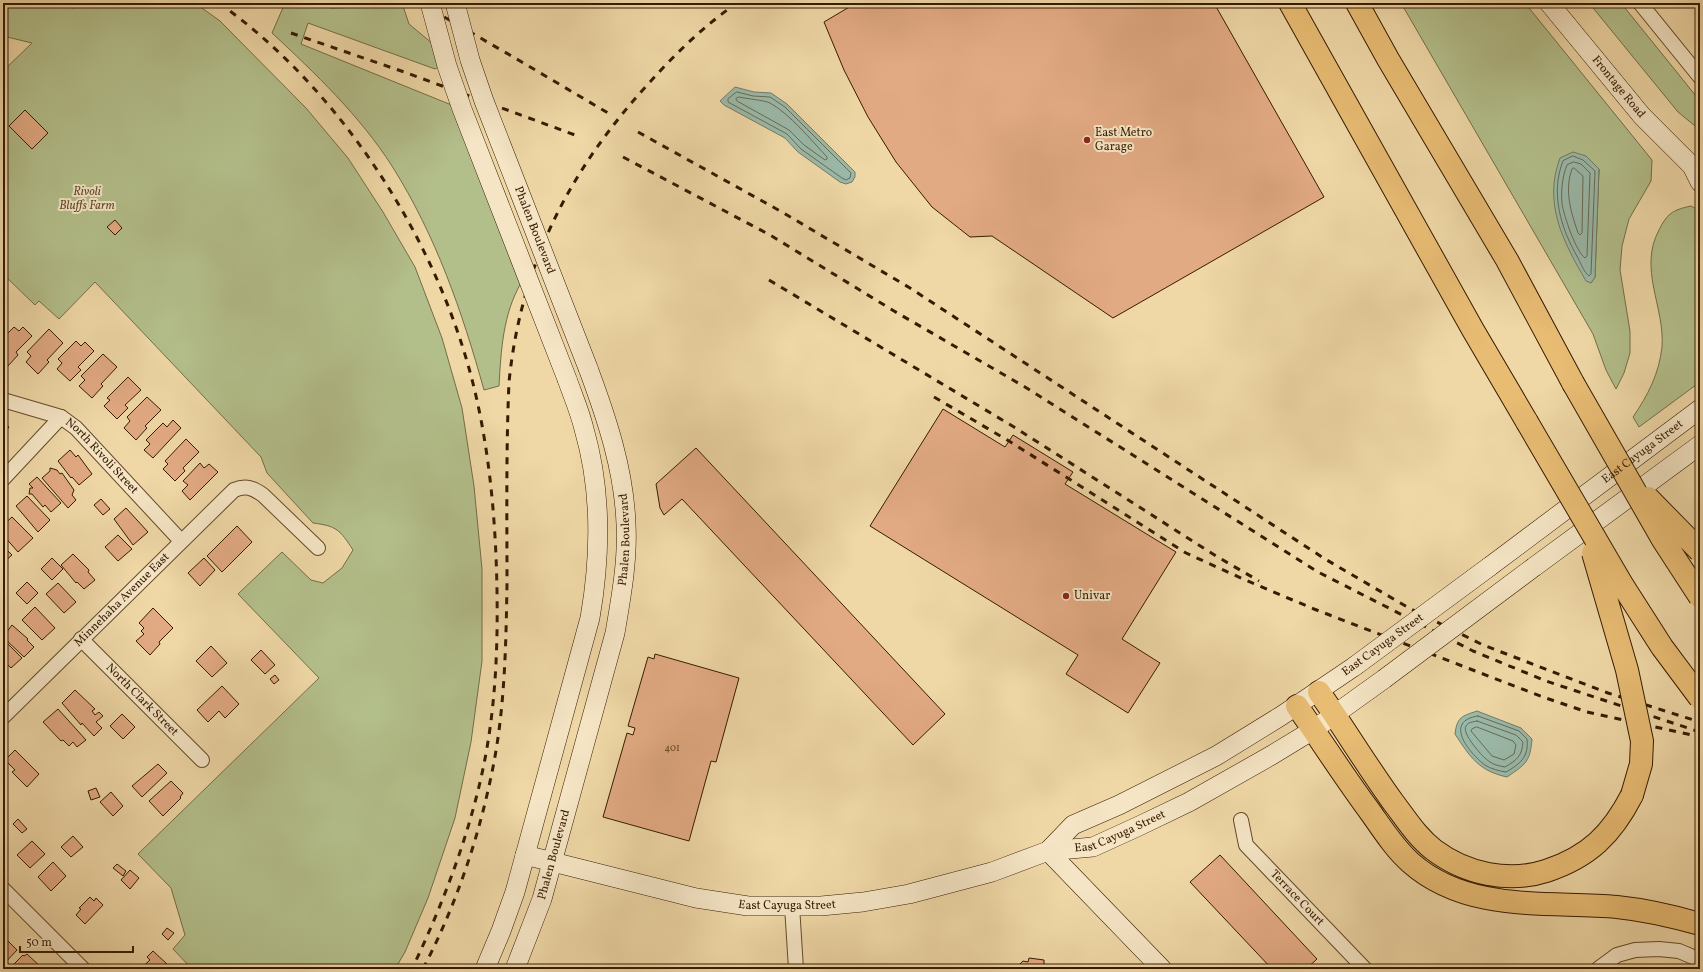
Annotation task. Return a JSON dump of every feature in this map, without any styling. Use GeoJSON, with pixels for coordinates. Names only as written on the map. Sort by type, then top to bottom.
{"type":"FeatureCollection","features":[{"type":"Feature","properties":{"kind":"highway"},"geometry":{"type":"LineString","coordinates":[[1290,3],[1473,330],[1582,517],[1662,647],[1700,698]]}},
{"type":"Feature","properties":{"kind":"highway"},"geometry":{"type":"LineString","coordinates":[[1357,3],[1388,59],[1507,260],[1573,383],[1626,476],[1663,540],[1700,597]]}},
{"type":"Feature","properties":{"kind":"highway"},"geometry":{"type":"LineString","coordinates":[[1626,476],[1700,551]]}},
{"type":"Feature","properties":{"kind":"highway"},"geometry":{"type":"LineString","coordinates":[[1319,692],[1416,834],[1434,850],[1451,861],[1474,871],[1500,876],[1524,875],[1556,868],[1583,854],[1606,836],[1622,815],[1632,795],[1641,764],[1642,741],[1627,670],[1582,517]]}},
{"type":"Feature","properties":{"kind":"highway"},"geometry":{"type":"LineString","coordinates":[[1297,706],[1391,841],[1410,862],[1429,876],[1448,887],[1472,896],[1509,902],[1617,907],[1662,914],[1700,924]]}},
{"type":"Feature","properties":{"kind":"main road","name":"Phalen Boulevard"},"geometry":{"type":"LineString","coordinates":[[430,3],[447,66],[462,109],[567,379],[584,429],[595,480],[599,521],[598,562],[590,618],[525,855],[501,931],[485,969]]}},
{"type":"Feature","properties":{"kind":"main road","name":"Phalen Boulevard"},"geometry":{"type":"LineString","coordinates":[[455,3],[468,53],[484,101],[607,418],[620,470],[626,524],[622,594],[615,633],[542,899],[515,969]]}},
{"type":"Feature","properties":{"kind":"main road","name":"Frontage Road"},"geometry":{"type":"LineString","coordinates":[[1549,3],[1642,116],[1697,172]]}},
{"type":"Feature","properties":{"kind":"main road","name":"East Cayuga Street"},"geometry":{"type":"LineString","coordinates":[[1048,851],[1073,825],[1170,780],[1216,756],[1319,692],[1700,409]]}},
{"type":"Feature","properties":{"kind":"main road","name":"East Cayuga Street"},"geometry":{"type":"LineString","coordinates":[[525,855],[696,898],[748,906],[821,906],[863,902],[909,894],[992,872],[1048,851],[1093,847],[1189,802],[1313,730],[1700,445]]}},
{"type":"Feature","properties":{"kind":"main road"},"geometry":{"type":"LineString","coordinates":[[1048,851],[1162,969]]}},
{"type":"Feature","properties":{"kind":"street"},"geometry":{"type":"LineString","coordinates":[[1640,3],[1700,78]]}},
{"type":"Feature","properties":{"kind":"street","name":"North Rivoli Street"},"geometry":{"type":"LineString","coordinates":[[3,400],[61,417],[76,428],[181,541]]}},
{"type":"Feature","properties":{"kind":"street"},"geometry":{"type":"LineString","coordinates":[[3,479],[61,417]]}},
{"type":"Feature","properties":{"kind":"street","name":"Minnehaha Avenue East"},"geometry":{"type":"LineString","coordinates":[[3,717],[225,497],[234,490],[243,486],[253,488],[263,495],[318,548]]}},
{"type":"Feature","properties":{"kind":"street","name":"North Clark Street"},"geometry":{"type":"LineString","coordinates":[[81,639],[202,760]]}},
{"type":"Feature","properties":{"kind":"street","name":"Terrace Court"},"geometry":{"type":"LineString","coordinates":[[1241,820],[1246,845],[1365,969]]}},
{"type":"Feature","properties":{"kind":"street"},"geometry":{"type":"LineString","coordinates":[[3,889],[83,969]]}},
{"type":"Feature","properties":{"kind":"street"},"geometry":{"type":"LineString","coordinates":[[792,906],[796,969]]}},
{"type":"Feature","properties":{"kind":"street"},"geometry":{"type":"LineString","coordinates":[[1598,969],[1617,955],[1635,950],[1659,949],[1679,951],[1700,960]]}},
{"type":"Feature","properties":{"kind":"green space","name":"Rivoli Bluffs Farm"},"geometry":{"type":"Polygon","coordinates":[[[3,3],[42,3],[74,8],[80,3],[195,3],[220,21],[306,108],[348,158],[383,212],[415,267],[442,338],[462,408],[474,486],[482,569],[482,661],[471,742],[455,818],[428,898],[405,952],[395,969],[192,969],[173,949],[185,935],[171,888],[138,854],[319,678],[238,594],[282,552],[311,580],[323,583],[342,568],[353,550],[341,533],[337,530],[328,526],[313,523],[267,473],[261,457],[95,282],[59,319],[39,301],[35,305],[3,274],[3,71],[32,43],[3,36],[3,3]]]}},
{"type":"Feature","properties":{"kind":"green space"},"geometry":{"type":"Polygon","coordinates":[[[285,3],[315,3],[331,8],[403,6],[409,24],[433,44],[441,65],[435,69],[308,23],[301,44],[454,106],[521,283],[510,307],[504,333],[499,386],[484,390],[467,332],[435,247],[408,192],[392,166],[351,112],[320,79],[272,33],[285,3]]]}},
{"type":"Feature","properties":{"kind":"green space"},"geometry":{"type":"Polygon","coordinates":[[[1401,3],[1525,3],[1652,160],[1651,181],[1629,219],[1622,246],[1620,270],[1630,331],[1630,353],[1624,373],[1616,389],[1606,370],[1593,334],[1401,3]],[[1599,169],[1591,283],[1595,277],[1599,169]]]}},
{"type":"Feature","properties":{"kind":"green space"},"geometry":{"type":"Polygon","coordinates":[[[1589,3],[1621,3],[1700,101],[1700,130],[1678,112],[1589,3]]]}},
{"type":"Feature","properties":{"kind":"green space"},"geometry":{"type":"Polygon","coordinates":[[[1691,206],[1700,211],[1700,382],[1639,427],[1633,417],[1652,384],[1661,357],[1662,347],[1660,317],[1652,274],[1651,259],[1653,245],[1659,230],[1668,216],[1679,209],[1691,206]]]}},
{"type":"Feature","properties":{"kind":"water"},"geometry":{"type":"Polygon","coordinates":[[[735,87],[754,92],[771,93],[787,104],[855,172],[855,177],[852,182],[846,184],[840,182],[798,152],[785,138],[724,105],[720,101],[735,87]]]}},
{"type":"Feature","properties":{"kind":"water"},"geometry":{"type":"Polygon","coordinates":[[[1573,152],[1586,156],[1599,169],[1595,277],[1591,283],[1586,281],[1563,237],[1555,207],[1555,175],[1560,158],[1573,152]]]}},
{"type":"Feature","properties":{"kind":"water"},"geometry":{"type":"Polygon","coordinates":[[[1477,711],[1521,728],[1532,739],[1530,753],[1526,762],[1507,777],[1482,767],[1466,750],[1455,734],[1457,724],[1461,718],[1477,711]]]}},
{"type":"Feature","properties":{"kind":"building","name":"East Metro Garage"},"geometry":{"type":"Polygon","coordinates":[[[856,3],[1214,3],[1324,197],[1113,318],[992,236],[970,237],[932,207],[896,162],[868,117],[844,70],[824,22],[856,3]]]}},
{"type":"Feature","properties":{"kind":"building"},"geometry":{"type":"Polygon","coordinates":[[[25,110],[48,133],[32,149],[9,126],[25,110]]]}},
{"type":"Feature","properties":{"kind":"building"},"geometry":{"type":"Polygon","coordinates":[[[115,220],[122,228],[115,235],[107,227],[115,220]]]}},
{"type":"Feature","properties":{"kind":"building"},"geometry":{"type":"Polygon","coordinates":[[[14,327],[19,331],[23,327],[32,336],[16,352],[18,355],[7,367],[3,363],[3,338],[14,327]]]}},
{"type":"Feature","properties":{"kind":"building"},"geometry":{"type":"Polygon","coordinates":[[[49,329],[63,343],[47,360],[49,362],[38,374],[26,362],[31,356],[27,352],[49,329]]]}},
{"type":"Feature","properties":{"kind":"building"},"geometry":{"type":"Polygon","coordinates":[[[76,341],[81,346],[85,342],[94,351],[78,367],[81,370],[70,381],[57,369],[62,363],[58,359],[76,341]]]}},
{"type":"Feature","properties":{"kind":"building"},"geometry":{"type":"Polygon","coordinates":[[[103,354],[117,367],[101,384],[103,386],[92,398],[79,386],[85,380],[81,376],[103,354]]]}},
{"type":"Feature","properties":{"kind":"building"},"geometry":{"type":"Polygon","coordinates":[[[128,377],[141,390],[125,405],[128,408],[117,419],[104,406],[110,400],[107,398],[128,377]]]}},
{"type":"Feature","properties":{"kind":"building"},"geometry":{"type":"Polygon","coordinates":[[[147,397],[161,410],[145,426],[147,428],[136,440],[124,428],[130,421],[127,417],[147,397]]]}},
{"type":"Feature","properties":{"kind":"building","name":"Univar"},"geometry":{"type":"Polygon","coordinates":[[[943,409],[1005,447],[1013,435],[1073,472],[1065,484],[1176,552],[1122,639],[1160,663],[1128,713],[1066,674],[1078,655],[870,526],[943,409]]]}},
{"type":"Feature","properties":{"kind":"building"},"geometry":{"type":"Polygon","coordinates":[[[173,420],[181,428],[153,458],[144,450],[150,444],[146,440],[163,423],[167,427],[173,420]]]}},
{"type":"Feature","properties":{"kind":"building"},"geometry":{"type":"Polygon","coordinates":[[[3,422],[9,427],[3,435],[3,422]]]}},
{"type":"Feature","properties":{"kind":"building"},"geometry":{"type":"Polygon","coordinates":[[[186,439],[199,452],[183,468],[185,471],[175,481],[163,469],[168,464],[165,461],[186,439]]]}},
{"type":"Feature","properties":{"kind":"building"},"geometry":{"type":"Polygon","coordinates":[[[696,448],[945,714],[913,745],[682,499],[664,515],[660,508],[656,484],[696,448]]]}},
{"type":"Feature","properties":{"kind":"building"},"geometry":{"type":"Polygon","coordinates":[[[70,450],[76,457],[78,455],[92,474],[79,485],[72,477],[71,478],[58,461],[70,450]]]}},
{"type":"Feature","properties":{"kind":"building"},"geometry":{"type":"Polygon","coordinates":[[[200,463],[204,468],[209,464],[218,472],[190,500],[182,491],[188,485],[183,481],[200,463]]]}},
{"type":"Feature","properties":{"kind":"building"},"geometry":{"type":"Polygon","coordinates":[[[50,468],[57,470],[60,474],[62,473],[74,490],[72,495],[76,500],[68,508],[42,478],[50,471],[50,468]]]}},
{"type":"Feature","properties":{"kind":"building"},"geometry":{"type":"Polygon","coordinates":[[[37,477],[61,503],[51,512],[45,505],[43,507],[32,494],[29,494],[30,488],[33,488],[29,484],[37,477]]]}},
{"type":"Feature","properties":{"kind":"building"},"geometry":{"type":"Polygon","coordinates":[[[27,496],[50,520],[38,532],[16,506],[27,496]]]}},
{"type":"Feature","properties":{"kind":"building"},"geometry":{"type":"Polygon","coordinates":[[[101,499],[110,509],[103,515],[94,505],[101,499]]]}},
{"type":"Feature","properties":{"kind":"building"},"geometry":{"type":"Polygon","coordinates":[[[126,508],[148,532],[133,545],[114,519],[126,508]]]}},
{"type":"Feature","properties":{"kind":"building"},"geometry":{"type":"Polygon","coordinates":[[[12,517],[33,538],[18,552],[3,535],[3,525],[12,517]]]}},
{"type":"Feature","properties":{"kind":"building"},"geometry":{"type":"Polygon","coordinates":[[[237,526],[252,542],[222,572],[207,556],[237,526]]]}},
{"type":"Feature","properties":{"kind":"building"},"geometry":{"type":"Polygon","coordinates":[[[118,535],[132,549],[118,561],[105,547],[118,535]]]}},
{"type":"Feature","properties":{"kind":"building"},"geometry":{"type":"Polygon","coordinates":[[[3,546],[12,555],[3,563],[3,546]]]}},
{"type":"Feature","properties":{"kind":"building"},"geometry":{"type":"Polygon","coordinates":[[[73,554],[89,570],[88,572],[95,580],[84,589],[77,582],[76,583],[61,565],[73,554]]]}},
{"type":"Feature","properties":{"kind":"building"},"geometry":{"type":"Polygon","coordinates":[[[52,558],[63,569],[52,580],[41,569],[52,558]]]}},
{"type":"Feature","properties":{"kind":"building"},"geometry":{"type":"Polygon","coordinates":[[[204,558],[215,570],[200,586],[188,573],[204,558]]]}},
{"type":"Feature","properties":{"kind":"building"},"geometry":{"type":"Polygon","coordinates":[[[27,582],[38,593],[27,604],[16,593],[27,582]]]}},
{"type":"Feature","properties":{"kind":"building"},"geometry":{"type":"Polygon","coordinates":[[[58,583],[76,602],[64,613],[46,594],[58,583]]]}},
{"type":"Feature","properties":{"kind":"building"},"geometry":{"type":"Polygon","coordinates":[[[35,607],[55,628],[42,640],[22,620],[35,607]]]}},
{"type":"Feature","properties":{"kind":"building"},"geometry":{"type":"Polygon","coordinates":[[[153,608],[173,628],[159,642],[160,644],[150,655],[136,641],[144,634],[141,631],[144,628],[139,623],[153,608]]]}},
{"type":"Feature","properties":{"kind":"building"},"geometry":{"type":"Polygon","coordinates":[[[12,625],[28,639],[27,640],[34,647],[24,657],[3,637],[12,625]]]}},
{"type":"Feature","properties":{"kind":"building"},"geometry":{"type":"Polygon","coordinates":[[[3,639],[22,658],[11,668],[3,660],[3,639]]]}},
{"type":"Feature","properties":{"kind":"building"},"geometry":{"type":"Polygon","coordinates":[[[211,646],[227,663],[212,677],[196,661],[211,646]]]}},
{"type":"Feature","properties":{"kind":"building"},"geometry":{"type":"Polygon","coordinates":[[[261,650],[275,665],[265,674],[251,660],[261,650]]]}},
{"type":"Feature","properties":{"kind":"building"},"geometry":{"type":"Polygon","coordinates":[[[655,654],[739,678],[716,762],[711,761],[689,841],[603,817],[627,733],[633,735],[635,728],[628,726],[648,657],[654,659],[655,654]]]}},
{"type":"Feature","properties":{"kind":"building"},"geometry":{"type":"Polygon","coordinates":[[[275,675],[279,680],[274,684],[270,679],[275,675]]]}},
{"type":"Feature","properties":{"kind":"building"},"geometry":{"type":"Polygon","coordinates":[[[222,686],[239,704],[225,718],[219,711],[208,722],[197,710],[222,686]]]}},
{"type":"Feature","properties":{"kind":"building"},"geometry":{"type":"Polygon","coordinates":[[[75,690],[95,709],[92,711],[95,715],[99,712],[103,716],[96,722],[102,728],[94,736],[82,723],[81,725],[62,703],[75,690]]]}},
{"type":"Feature","properties":{"kind":"building"},"geometry":{"type":"Polygon","coordinates":[[[58,709],[86,740],[77,747],[73,742],[69,746],[63,740],[61,741],[43,722],[58,709]]]}},
{"type":"Feature","properties":{"kind":"building"},"geometry":{"type":"Polygon","coordinates":[[[122,714],[135,727],[123,739],[110,726],[122,714]]]}},
{"type":"Feature","properties":{"kind":"building"},"geometry":{"type":"Polygon","coordinates":[[[15,750],[39,774],[27,787],[12,772],[15,770],[5,760],[15,750]]]}},
{"type":"Feature","properties":{"kind":"building"},"geometry":{"type":"Polygon","coordinates":[[[158,764],[167,773],[142,797],[132,786],[158,764]]]}},
{"type":"Feature","properties":{"kind":"building"},"geometry":{"type":"Polygon","coordinates":[[[171,781],[183,793],[180,797],[181,798],[163,816],[149,801],[171,781]]]}},
{"type":"Feature","properties":{"kind":"building"},"geometry":{"type":"Polygon","coordinates":[[[96,788],[100,797],[91,800],[88,791],[96,788]]]}},
{"type":"Feature","properties":{"kind":"building"},"geometry":{"type":"Polygon","coordinates":[[[111,792],[123,806],[113,816],[100,802],[111,792]]]}},
{"type":"Feature","properties":{"kind":"building"},"geometry":{"type":"Polygon","coordinates":[[[18,819],[27,829],[22,833],[13,824],[18,819]]]}},
{"type":"Feature","properties":{"kind":"building"},"geometry":{"type":"Polygon","coordinates":[[[73,836],[83,847],[71,857],[61,847],[73,836]]]}},
{"type":"Feature","properties":{"kind":"building"},"geometry":{"type":"Polygon","coordinates":[[[32,841],[45,854],[30,868],[17,855],[32,841]]]}},
{"type":"Feature","properties":{"kind":"building"},"geometry":{"type":"Polygon","coordinates":[[[1220,855],[1317,959],[1306,969],[1272,969],[1190,882],[1220,855]]]}},
{"type":"Feature","properties":{"kind":"building"},"geometry":{"type":"Polygon","coordinates":[[[53,862],[66,876],[51,891],[38,877],[53,862]]]}},
{"type":"Feature","properties":{"kind":"building"},"geometry":{"type":"Polygon","coordinates":[[[117,864],[126,871],[123,876],[113,868],[117,864]]]}},
{"type":"Feature","properties":{"kind":"building"},"geometry":{"type":"Polygon","coordinates":[[[130,870],[139,878],[130,889],[121,880],[130,870]]]}},
{"type":"Feature","properties":{"kind":"building"},"geometry":{"type":"Polygon","coordinates":[[[90,897],[94,901],[96,898],[103,905],[85,924],[76,915],[81,909],[79,908],[90,897]]]}},
{"type":"Feature","properties":{"kind":"building"},"geometry":{"type":"Polygon","coordinates":[[[167,928],[174,933],[168,940],[162,934],[167,928]]]}},
{"type":"Feature","properties":{"kind":"building"},"geometry":{"type":"Polygon","coordinates":[[[6,939],[17,950],[3,965],[3,942],[6,939]]]}},
{"type":"Feature","properties":{"kind":"building"},"geometry":{"type":"Polygon","coordinates":[[[153,951],[168,965],[164,969],[140,969],[150,960],[147,957],[153,951]]]}},
{"type":"Feature","properties":{"kind":"building"},"geometry":{"type":"Polygon","coordinates":[[[27,954],[42,968],[9,969],[23,955],[24,956],[27,954]]]}},
{"type":"Feature","properties":{"kind":"building"},"geometry":{"type":"Polygon","coordinates":[[[1029,958],[1044,960],[1044,965],[1048,965],[1049,969],[1015,969],[1023,961],[1028,962],[1029,958]]]}},
{"type":"Feature","properties":{"kind":"railway"},"geometry":{"type":"LineString","coordinates":[[219,3],[265,40],[309,82],[348,130],[384,181],[415,235],[442,291],[463,348],[483,428],[492,498],[497,591],[495,685],[490,731],[481,778],[468,827],[443,899],[412,969]]}},
{"type":"Feature","properties":{"kind":"railway"},"geometry":{"type":"LineString","coordinates":[[420,3],[608,113]]}},
{"type":"Feature","properties":{"kind":"railway"},"geometry":{"type":"LineString","coordinates":[[423,969],[457,894],[466,868],[482,816],[498,740],[503,695],[506,628],[509,382],[515,339],[525,297],[538,258],[554,220],[573,184],[596,149],[621,115],[670,61],[702,30],[737,3]]}},
{"type":"Feature","properties":{"kind":"railway"},"geometry":{"type":"LineString","coordinates":[[291,33],[407,73],[575,135]]}},
{"type":"Feature","properties":{"kind":"railway"},"geometry":{"type":"LineString","coordinates":[[638,132],[782,212],[910,288],[1325,559],[1409,608],[1483,645],[1608,693],[1700,722]]}},
{"type":"Feature","properties":{"kind":"railway"},"geometry":{"type":"LineString","coordinates":[[623,157],[770,235],[894,311],[1025,387],[1318,572],[1473,651],[1546,681],[1700,732]]}},
{"type":"Feature","properties":{"kind":"railway"},"geometry":{"type":"LineString","coordinates":[[769,280],[1014,427],[1216,556],[1259,581]]}},
{"type":"Feature","properties":{"kind":"railway"},"geometry":{"type":"LineString","coordinates":[[934,397],[1009,441],[1186,553],[1243,579],[1314,609],[1543,697],[1587,712],[1692,735]]}},
{"type":"Feature","properties":{"kind":"place","name":"East Metro Garage"},"geometry":{"type":"Point","coordinates":[1087,140]}},
{"type":"Feature","properties":{"kind":"place","name":"Univar"},"geometry":{"type":"Point","coordinates":[1066,596]}}]}
